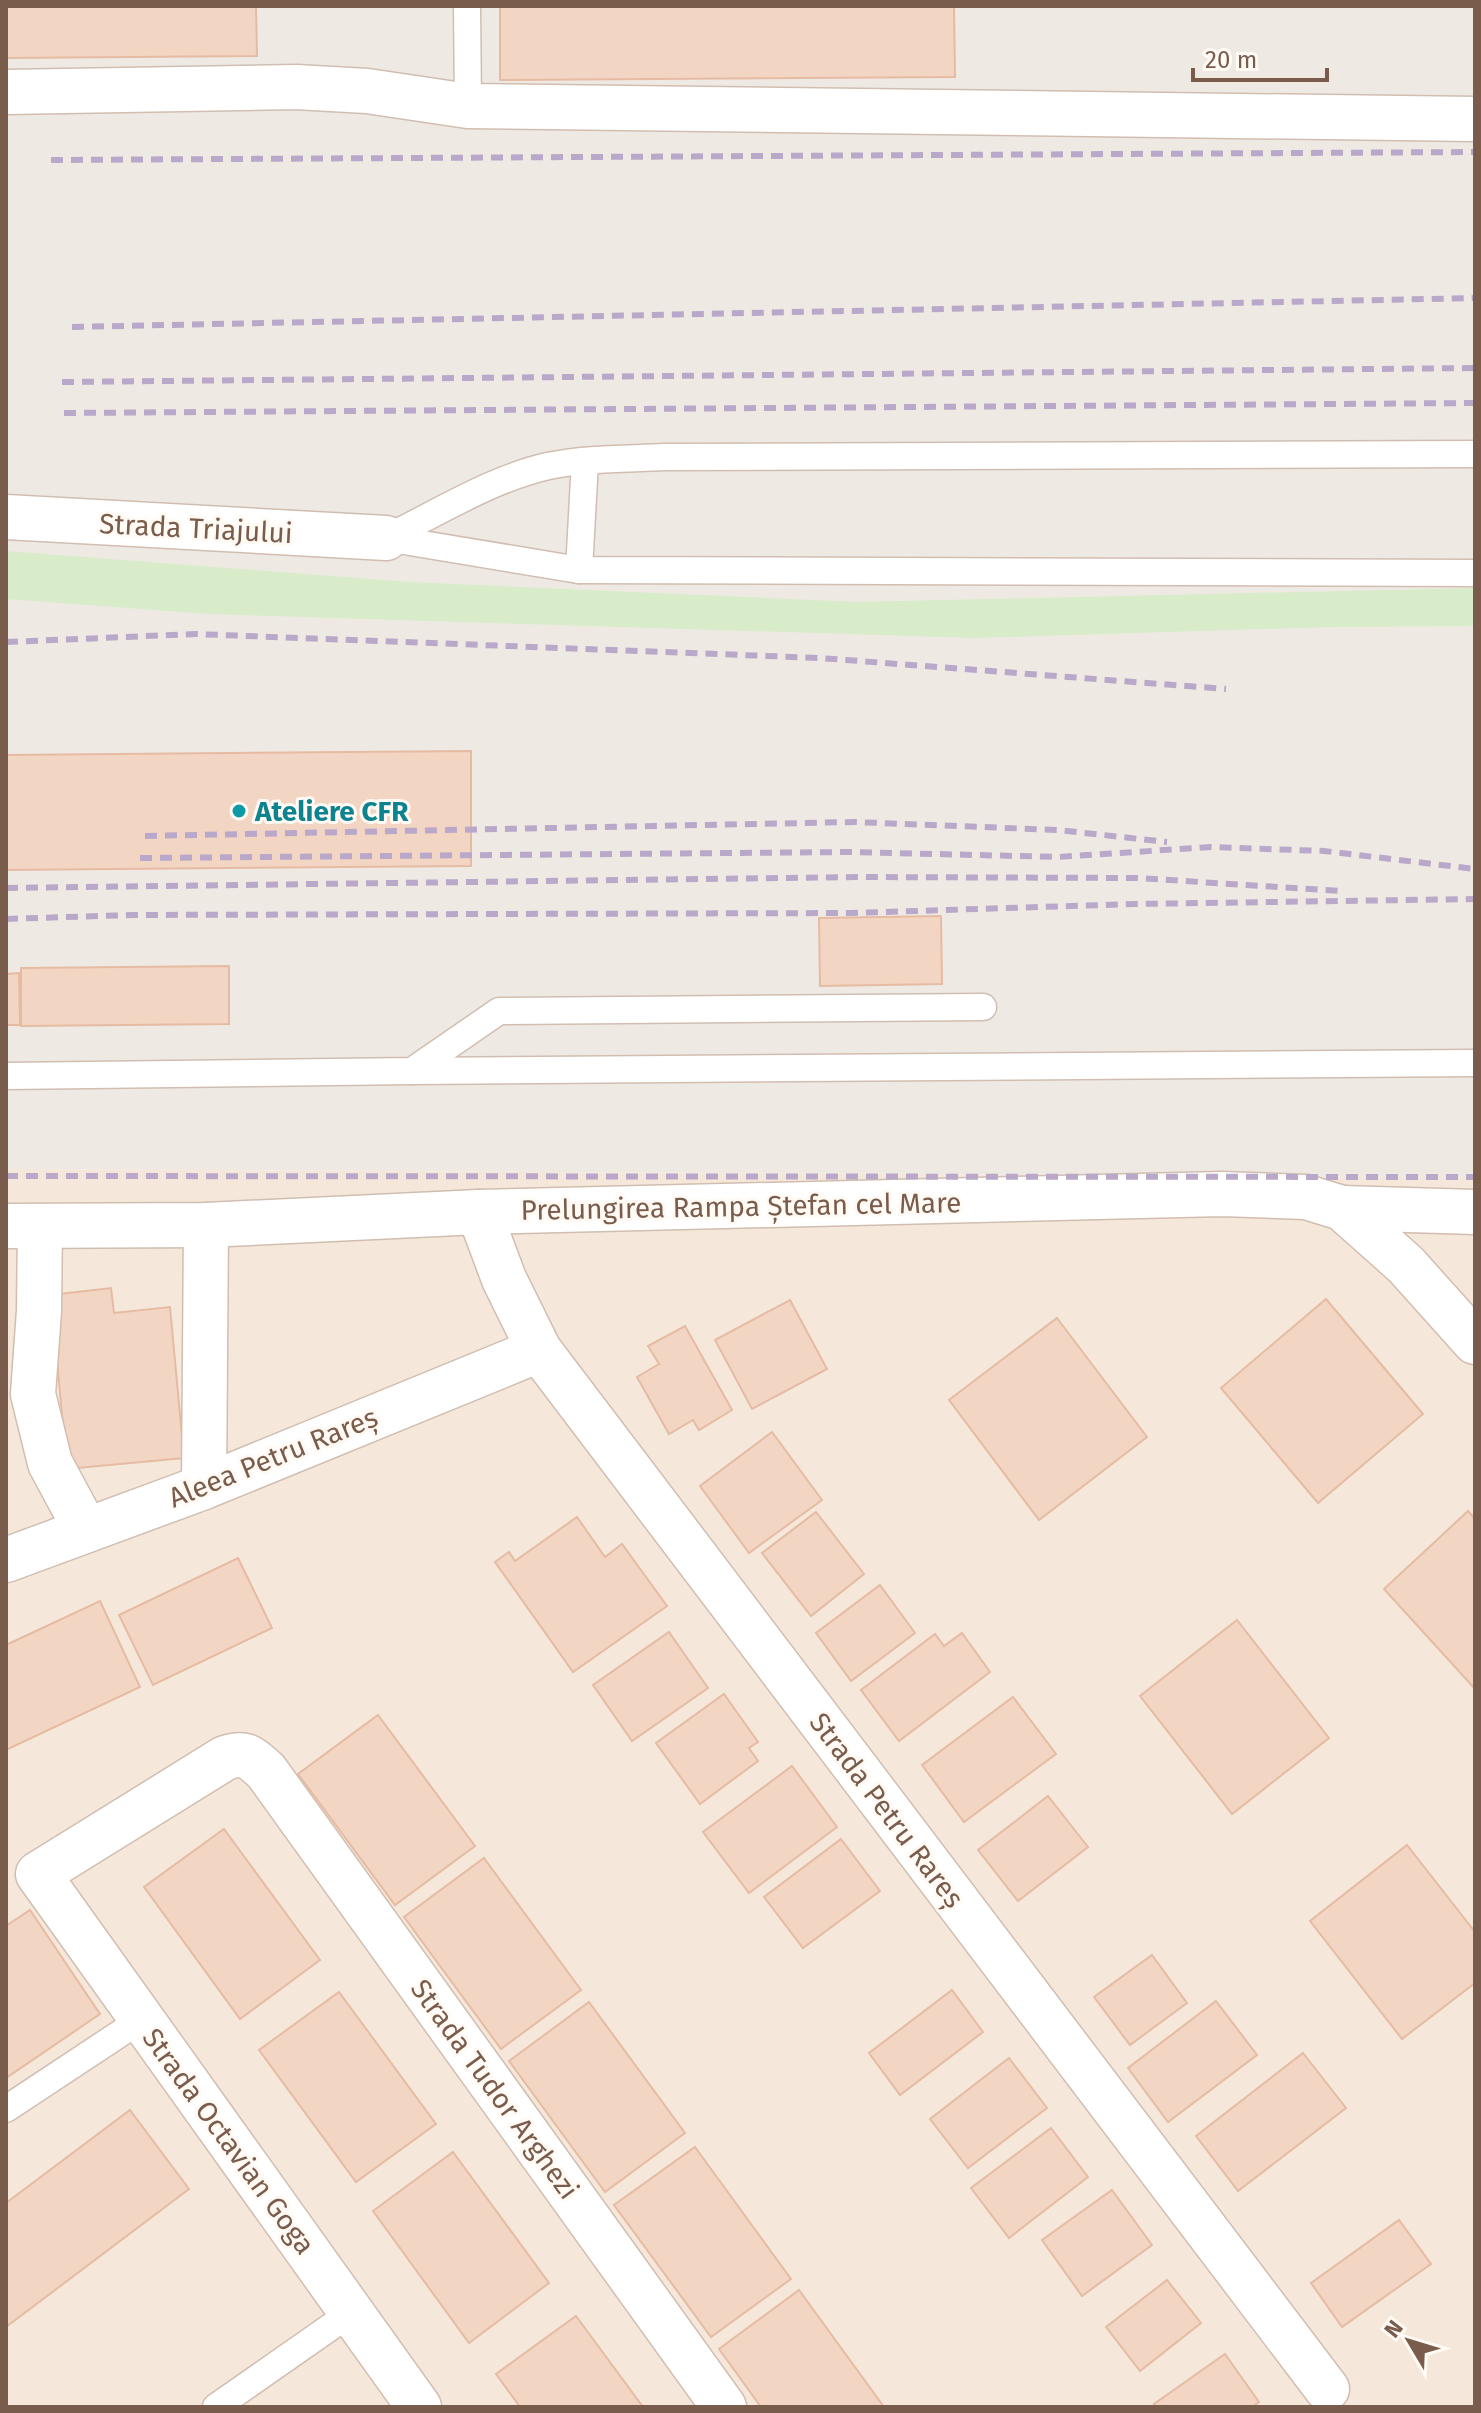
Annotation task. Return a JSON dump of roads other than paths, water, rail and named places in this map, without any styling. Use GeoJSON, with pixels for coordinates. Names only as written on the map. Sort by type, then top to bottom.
{"type":"FeatureCollection","features":[{"type":"Feature","properties":{"kind":"street"},"geometry":{"type":"LineString","coordinates":[[6,92],[296,87],[367,91],[468,106],[1475,119]]}},
{"type":"Feature","properties":{"kind":"street","name":"Strada Triajului"},"geometry":{"type":"LineString","coordinates":[[6,517],[386,538]]}},
{"type":"Feature","properties":{"kind":"street","name":"Prelungirea Rampa Ștefan cel Mare"},"geometry":{"type":"LineString","coordinates":[[23,1226],[206,1225],[479,1212],[1222,1194],[1306,1197],[1342,1208],[1475,1212]]}},
{"type":"Feature","properties":{"kind":"street"},"geometry":{"type":"LineString","coordinates":[[1342,1208],[1406,1265],[1475,1342]]}},
{"type":"Feature","properties":{"kind":"street","name":"Strada Petru Rareș"},"geometry":{"type":"LineString","coordinates":[[479,1212],[504,1279],[539,1350],[1327,2389]]}},
{"type":"Feature","properties":{"kind":"street"},"geometry":{"type":"LineString","coordinates":[[204,1487],[206,1225]]}},
{"type":"Feature","properties":{"kind":"street"},"geometry":{"type":"LineString","coordinates":[[23,1226],[39,1311],[33,1394],[50,1463],[86,1530]]}},
{"type":"Feature","properties":{"kind":"street","name":"Aleea Petru Rareș"},"geometry":{"type":"LineString","coordinates":[[6,1560],[204,1487],[539,1350]]}},
{"type":"Feature","properties":{"kind":"street","name":"Strada Octavian Goga"},"geometry":{"type":"LineString","coordinates":[[266,1771],[252,1759],[239,1754],[225,1758],[38,1874],[419,2407]]}},
{"type":"Feature","properties":{"kind":"street","name":"Strada Tudor Arghezi"},"geometry":{"type":"LineString","coordinates":[[266,1771],[724,2407]]}},
{"type":"Feature","properties":{"kind":"lane"},"geometry":{"type":"LineString","coordinates":[[467,6],[468,106]]}},
{"type":"Feature","properties":{"kind":"lane"},"geometry":{"type":"LineString","coordinates":[[386,538],[501,482],[548,466],[585,461],[665,457],[1475,454]]}},
{"type":"Feature","properties":{"kind":"lane"},"geometry":{"type":"LineString","coordinates":[[579,570],[585,461]]}},
{"type":"Feature","properties":{"kind":"lane"},"geometry":{"type":"LineString","coordinates":[[386,538],[579,570],[1475,573]]}},
{"type":"Feature","properties":{"kind":"lane"},"geometry":{"type":"LineString","coordinates":[[412,1071],[499,1011],[983,1007]]}},
{"type":"Feature","properties":{"kind":"lane"},"geometry":{"type":"LineString","coordinates":[[6,1076],[1475,1063]]}},
{"type":"Feature","properties":{"kind":"lane"},"geometry":{"type":"LineString","coordinates":[[6,2109],[142,2019]]}},
{"type":"Feature","properties":{"kind":"lane"},"geometry":{"type":"LineString","coordinates":[[216,2407],[352,2312]]}},
{"type":"Feature","properties":{"kind":"railway"},"geometry":{"type":"LineString","coordinates":[[51,160],[1475,152]]}},
{"type":"Feature","properties":{"kind":"railway"},"geometry":{"type":"LineString","coordinates":[[72,327],[1475,298]]}},
{"type":"Feature","properties":{"kind":"railway"},"geometry":{"type":"LineString","coordinates":[[62,382],[1475,368]]}},
{"type":"Feature","properties":{"kind":"railway"},"geometry":{"type":"LineString","coordinates":[[64,413],[1475,403]]}},
{"type":"Feature","properties":{"kind":"railway"},"geometry":{"type":"LineString","coordinates":[[6,642],[196,634],[820,658],[1226,689]]}},
{"type":"Feature","properties":{"kind":"railway"},"geometry":{"type":"LineString","coordinates":[[145,836],[855,822],[1058,830],[1167,842]]}},
{"type":"Feature","properties":{"kind":"railway"},"geometry":{"type":"LineString","coordinates":[[140,858],[853,852],[1058,857],[1211,847],[1324,851],[1475,869]]}},
{"type":"Feature","properties":{"kind":"railway"},"geometry":{"type":"LineString","coordinates":[[6,888],[856,877],[1137,878],[1341,891]]}},
{"type":"Feature","properties":{"kind":"railway"},"geometry":{"type":"LineString","coordinates":[[6,919],[133,915],[851,913],[1136,904],[1475,899]]}},
{"type":"Feature","properties":{"kind":"railway"},"geometry":{"type":"LineString","coordinates":[[6,1176],[1475,1177]]}},
{"type":"Feature","properties":{"kind":"place","name":"Ateliere CFR"},"geometry":{"type":"Point","coordinates":[239,811]}}]}
